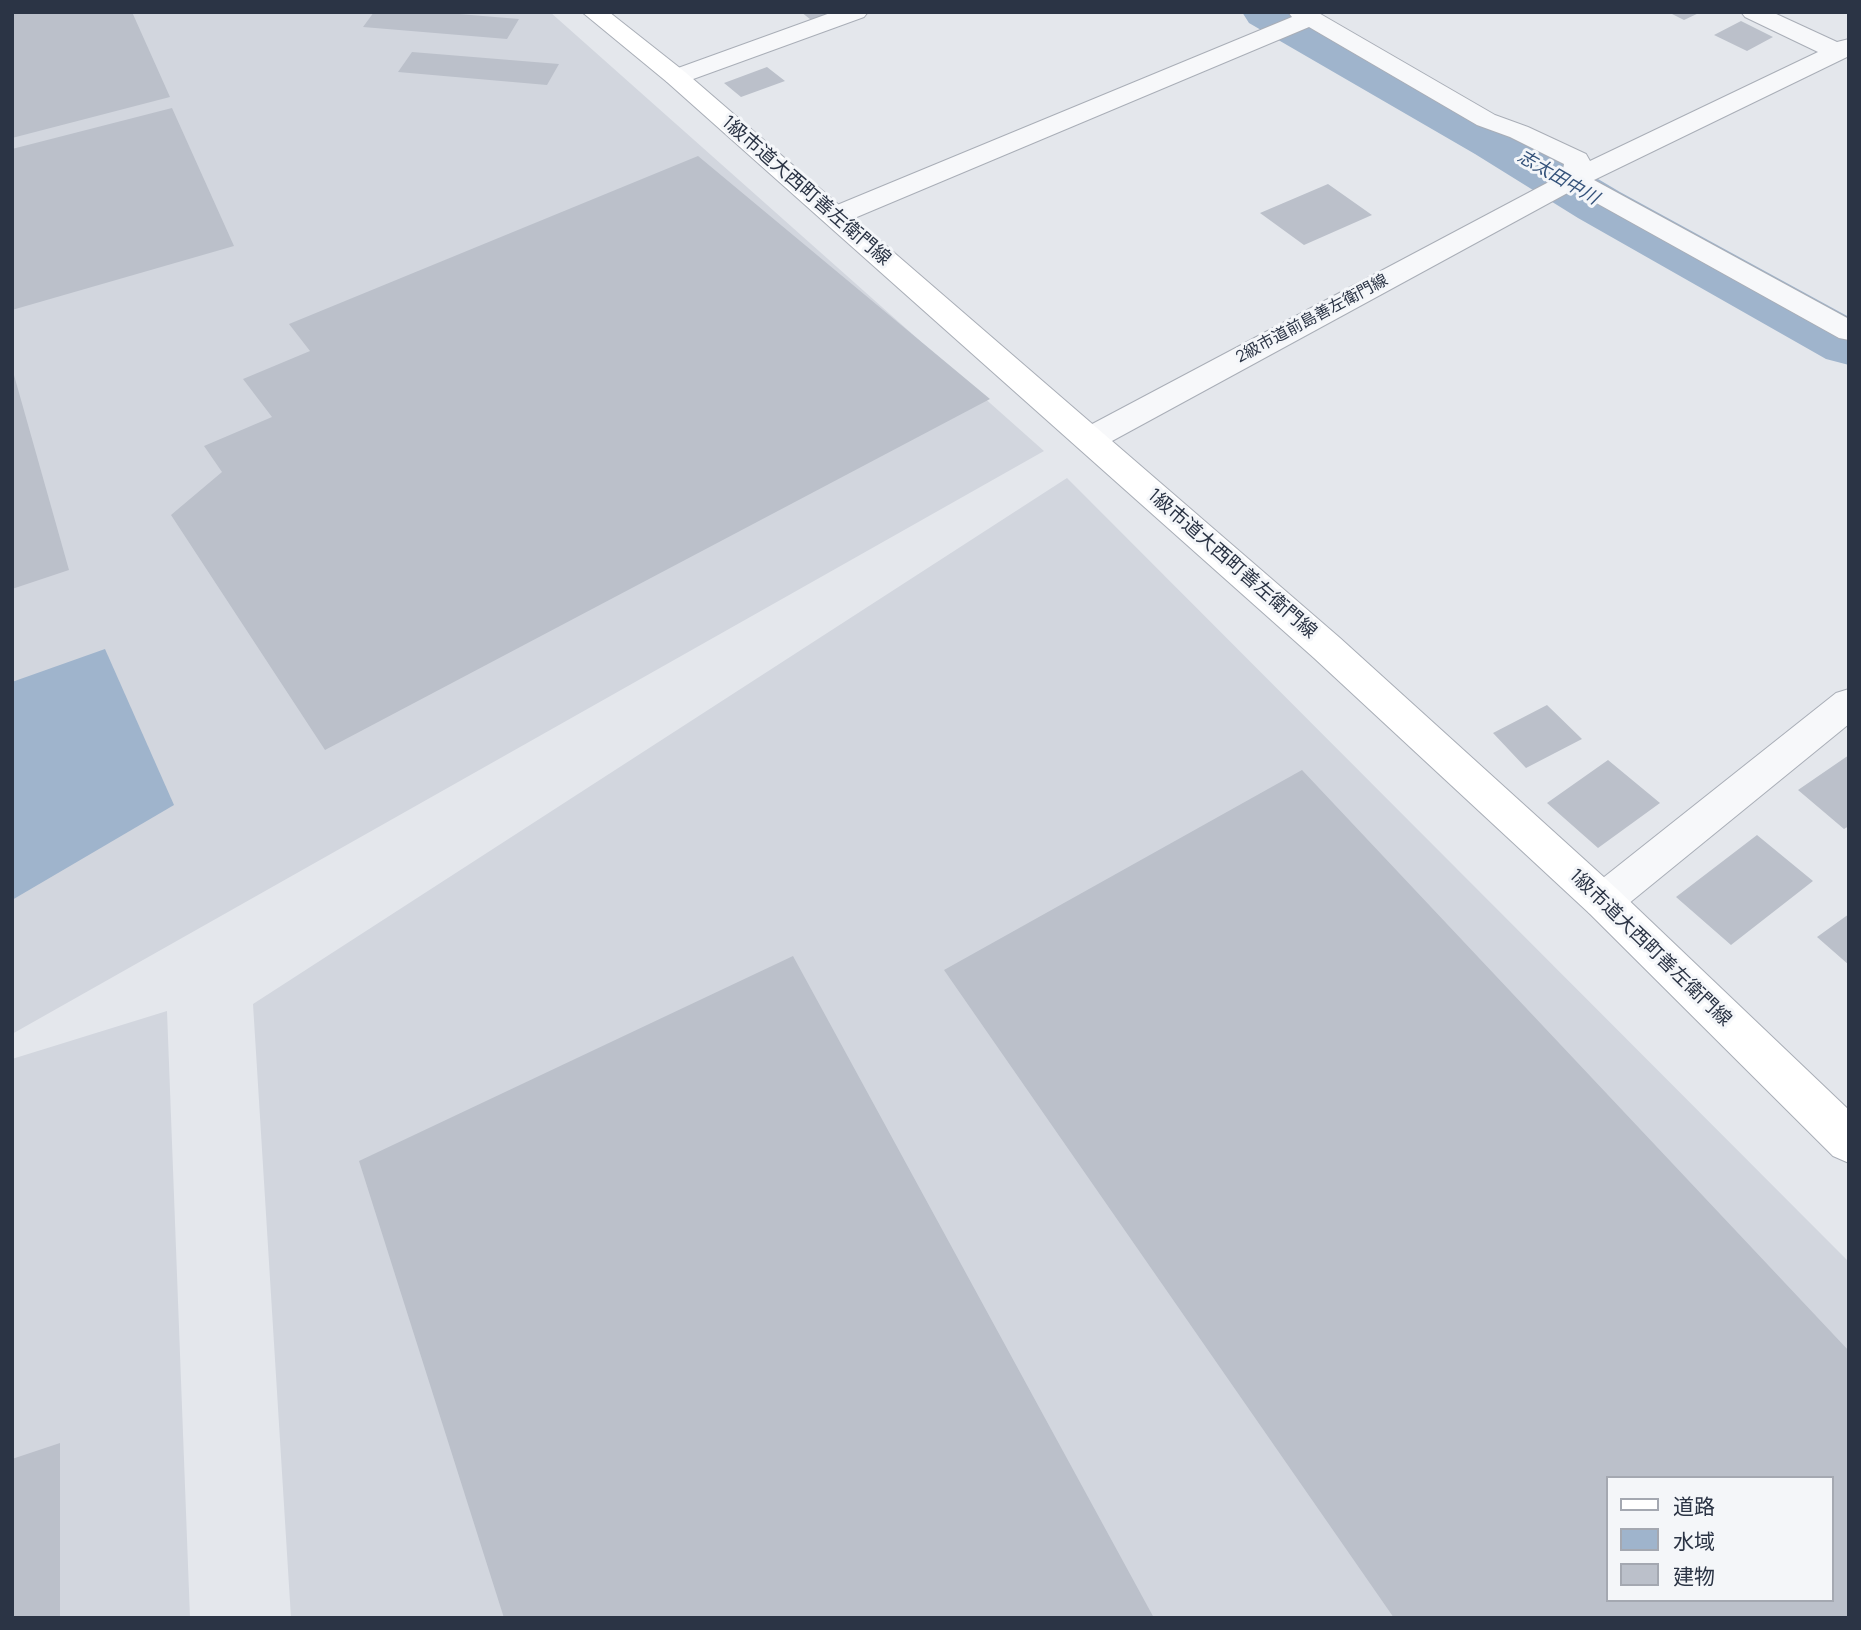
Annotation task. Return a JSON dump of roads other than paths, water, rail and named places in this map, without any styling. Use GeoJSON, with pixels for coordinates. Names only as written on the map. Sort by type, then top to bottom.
{"type":"FeatureCollection","features":[{"type":"Feature","properties":{"kind":"street","name":"1級市道大西町善左衛門線"},"geometry":{"type":"LineString","coordinates":[[594,12],[676,77],[1327,648],[1604,901],[1849,1140]]}},
{"type":"Feature","properties":{"kind":"street"},"geometry":{"type":"LineString","coordinates":[[676,77],[856,12]]}},
{"type":"Feature","properties":{"kind":"street"},"geometry":{"type":"LineString","coordinates":[[1753,12],[1843,49]]}},
{"type":"Feature","properties":{"kind":"street"},"geometry":{"type":"LineString","coordinates":[[835,216],[1305,15],[1486,120],[1519,132],[1577,160],[1575,180]]}},
{"type":"Feature","properties":{"kind":"street"},"geometry":{"type":"LineString","coordinates":[[1575,180],[1843,49]]}},
{"type":"Feature","properties":{"kind":"street"},"geometry":{"type":"LineString","coordinates":[[1575,180],[1849,331]]}},
{"type":"Feature","properties":{"kind":"street","name":"2級市道前島善左衛門線"},"geometry":{"type":"LineString","coordinates":[[1090,439],[1533,199],[1575,180]]}},
{"type":"Feature","properties":{"kind":"street"},"geometry":{"type":"LineString","coordinates":[[1604,901],[1849,703]]}},
{"type":"Feature","properties":{"kind":"water"},"geometry":{"type":"Polygon","coordinates":[[[105,649],[174,805],[12,900],[12,682],[105,649]]]}},
{"type":"Feature","properties":{"kind":"waterway","name":"志太田中川"},"geometry":{"type":"LineString","coordinates":[[1267,12],[1495,142],[1599,205],[1849,344]]}}]}
